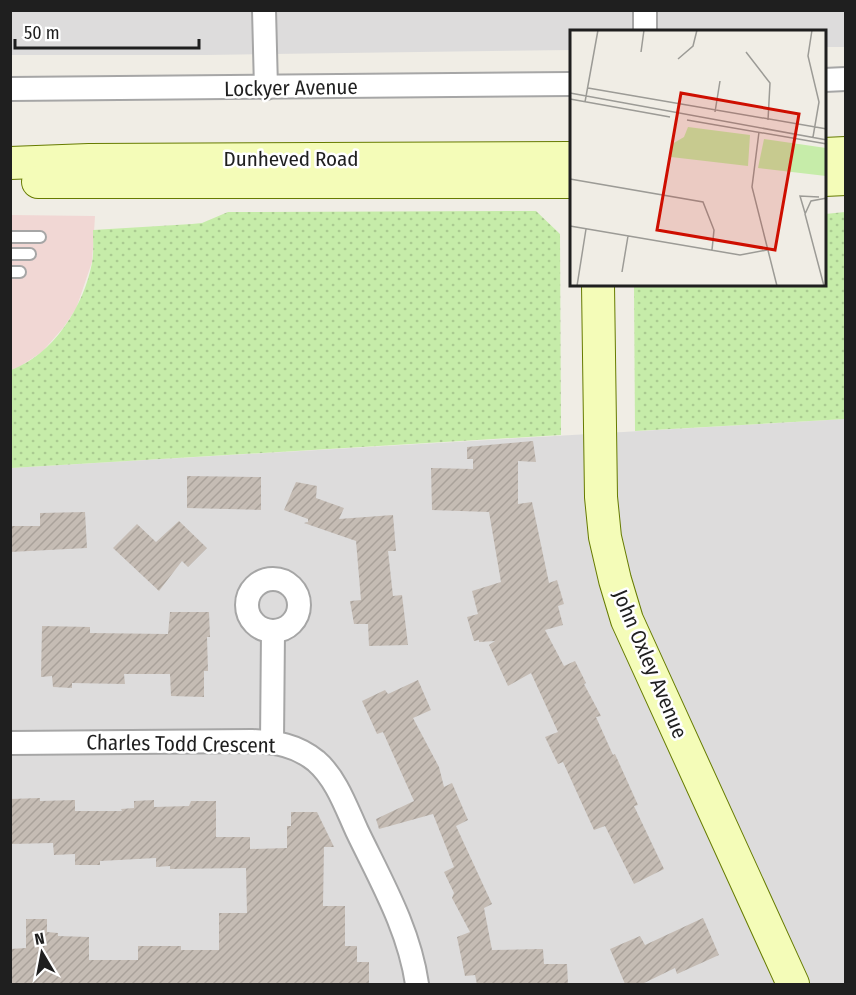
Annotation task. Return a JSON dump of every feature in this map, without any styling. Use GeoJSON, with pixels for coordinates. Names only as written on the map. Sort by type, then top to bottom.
{"type":"FeatureCollection","features":[{"type":"Feature","properties":{"kind":"main road"},"geometry":{"type":"LineString","coordinates":[[826,154],[846,153]]}},
{"type":"Feature","properties":{"kind":"main road","name":"Dunheved Road"},"geometry":{"type":"LineString","coordinates":[[10,163],[89,160],[568,166]]}},
{"type":"Feature","properties":{"kind":"main road","name":"Dunheved Road"},"geometry":{"type":"LineString","coordinates":[[10,182],[568,166]]}},
{"type":"Feature","properties":{"kind":"main road"},"geometry":{"type":"LineString","coordinates":[[826,180],[846,180]]}},
{"type":"Feature","properties":{"kind":"main road","name":"John Oxley Avenue"},"geometry":{"type":"LineString","coordinates":[[598,286],[601,497],[605,537],[615,580],[627,620],[793,984]]}},
{"type":"Feature","properties":{"kind":"street"},"geometry":{"type":"LineString","coordinates":[[264,10],[266,88]]}},
{"type":"Feature","properties":{"kind":"street"},"geometry":{"type":"LineString","coordinates":[[645,10],[645,30]]}},
{"type":"Feature","properties":{"kind":"street"},"geometry":{"type":"LineString","coordinates":[[826,80],[846,79]]}},
{"type":"Feature","properties":{"kind":"street","name":"Lockyer Avenue"},"geometry":{"type":"LineString","coordinates":[[10,89],[570,84]]}},
{"type":"Feature","properties":{"kind":"street"},"geometry":{"type":"LineString","coordinates":[[272,742],[273,631]]}},
{"type":"Feature","properties":{"kind":"street","name":"Charles Todd Crescent"},"geometry":{"type":"LineString","coordinates":[[10,743],[272,742],[289,745],[304,752],[317,762],[332,780],[397,914],[410,949],[417,984]]}},
{"type":"Feature","properties":{"kind":"lane"},"geometry":{"type":"LineString","coordinates":[[10,237],[40,237]]}},
{"type":"Feature","properties":{"kind":"lane"},"geometry":{"type":"LineString","coordinates":[[10,254],[30,254]]}},
{"type":"Feature","properties":{"kind":"shaded area"},"geometry":{"type":"Polygon","coordinates":[[[11,11],[845,11],[845,47],[826,47],[826,30],[570,30],[570,50],[11,55],[11,11]]]}},
{"type":"Feature","properties":{"kind":"shaded area"},"geometry":{"type":"Polygon","coordinates":[[[11,215],[95,216],[92,262],[76,309],[42,352],[11,370],[11,215]]]}},
{"type":"Feature","properties":{"kind":"shaded area"},"geometry":{"type":"Polygon","coordinates":[[[845,419],[845,984],[11,984],[11,468],[845,419]]]}},
{"type":"Feature","properties":{"kind":"green space"},"geometry":{"type":"Polygon","coordinates":[[[536,211],[560,234],[561,435],[11,468],[11,370],[40,353],[53,341],[74,312],[82,296],[92,263],[93,230],[202,223],[228,212],[536,211]]]}},
{"type":"Feature","properties":{"kind":"green space"},"geometry":{"type":"Polygon","coordinates":[[[845,212],[845,419],[635,431],[634,286],[826,286],[826,214],[845,212]]]}},
{"type":"Feature","properties":{"kind":"building"},"geometry":{"type":"Polygon","coordinates":[[[533,441],[536,462],[518,461],[518,504],[532,502],[549,583],[557,580],[564,604],[558,606],[563,625],[545,630],[564,666],[575,661],[586,683],[584,684],[601,716],[596,717],[638,805],[634,806],[664,869],[634,884],[605,826],[594,830],[563,762],[558,764],[545,737],[558,732],[531,673],[508,686],[489,645],[495,641],[474,641],[467,617],[478,614],[472,591],[501,582],[489,512],[432,510],[431,468],[473,469],[473,459],[467,459],[467,447],[533,441]]]}},
{"type":"Feature","properties":{"kind":"building"},"geometry":{"type":"Polygon","coordinates":[[[187,476],[261,477],[261,510],[187,508],[187,476]]]}},
{"type":"Feature","properties":{"kind":"building"},"geometry":{"type":"Polygon","coordinates":[[[296,482],[317,486],[316,498],[344,508],[339,519],[393,515],[396,551],[388,551],[393,596],[402,595],[408,645],[369,646],[368,624],[354,624],[350,601],[361,600],[356,541],[304,523],[308,522],[308,519],[284,510],[296,482]]]}},
{"type":"Feature","properties":{"kind":"building"},"geometry":{"type":"Polygon","coordinates":[[[85,512],[87,548],[10,552],[10,526],[40,526],[40,513],[85,512]]]}},
{"type":"Feature","properties":{"kind":"building"},"geometry":{"type":"Polygon","coordinates":[[[179,521],[207,548],[188,567],[182,561],[159,591],[113,548],[137,524],[156,542],[179,521]]]}},
{"type":"Feature","properties":{"kind":"building"},"geometry":{"type":"Polygon","coordinates":[[[170,612],[209,612],[208,671],[204,671],[204,697],[171,696],[170,674],[124,674],[125,684],[72,683],[72,688],[53,687],[52,676],[41,677],[42,626],[90,627],[90,633],[168,634],[170,612]]]}},
{"type":"Feature","properties":{"kind":"building"},"geometry":{"type":"Polygon","coordinates":[[[418,680],[431,710],[413,718],[439,767],[444,787],[452,783],[468,820],[456,826],[492,904],[484,908],[492,950],[543,949],[544,964],[567,964],[568,984],[477,984],[475,975],[465,976],[457,937],[470,932],[452,898],[454,893],[444,872],[454,867],[433,814],[379,829],[376,819],[414,801],[383,732],[377,734],[362,701],[385,690],[388,694],[418,680]]]}},
{"type":"Feature","properties":{"kind":"building"},"geometry":{"type":"Polygon","coordinates":[[[40,798],[40,801],[75,800],[75,811],[122,811],[121,809],[134,808],[134,801],[154,800],[154,807],[189,806],[191,801],[216,801],[216,837],[250,837],[250,849],[287,848],[287,826],[291,826],[291,812],[317,812],[334,847],[324,847],[323,906],[345,906],[345,946],[357,946],[357,962],[369,962],[369,984],[10,984],[10,949],[26,948],[26,919],[47,919],[47,932],[58,933],[58,936],[89,937],[89,960],[138,960],[138,946],[181,946],[181,950],[219,950],[219,913],[247,913],[246,868],[170,869],[170,866],[156,867],[156,858],[100,861],[100,865],[75,865],[75,854],[54,855],[53,843],[10,844],[10,799],[40,798]]]}},
{"type":"Feature","properties":{"kind":"building"},"geometry":{"type":"Polygon","coordinates":[[[703,918],[719,955],[677,974],[675,968],[642,984],[625,984],[610,949],[640,936],[645,945],[703,918]]]}}]}
